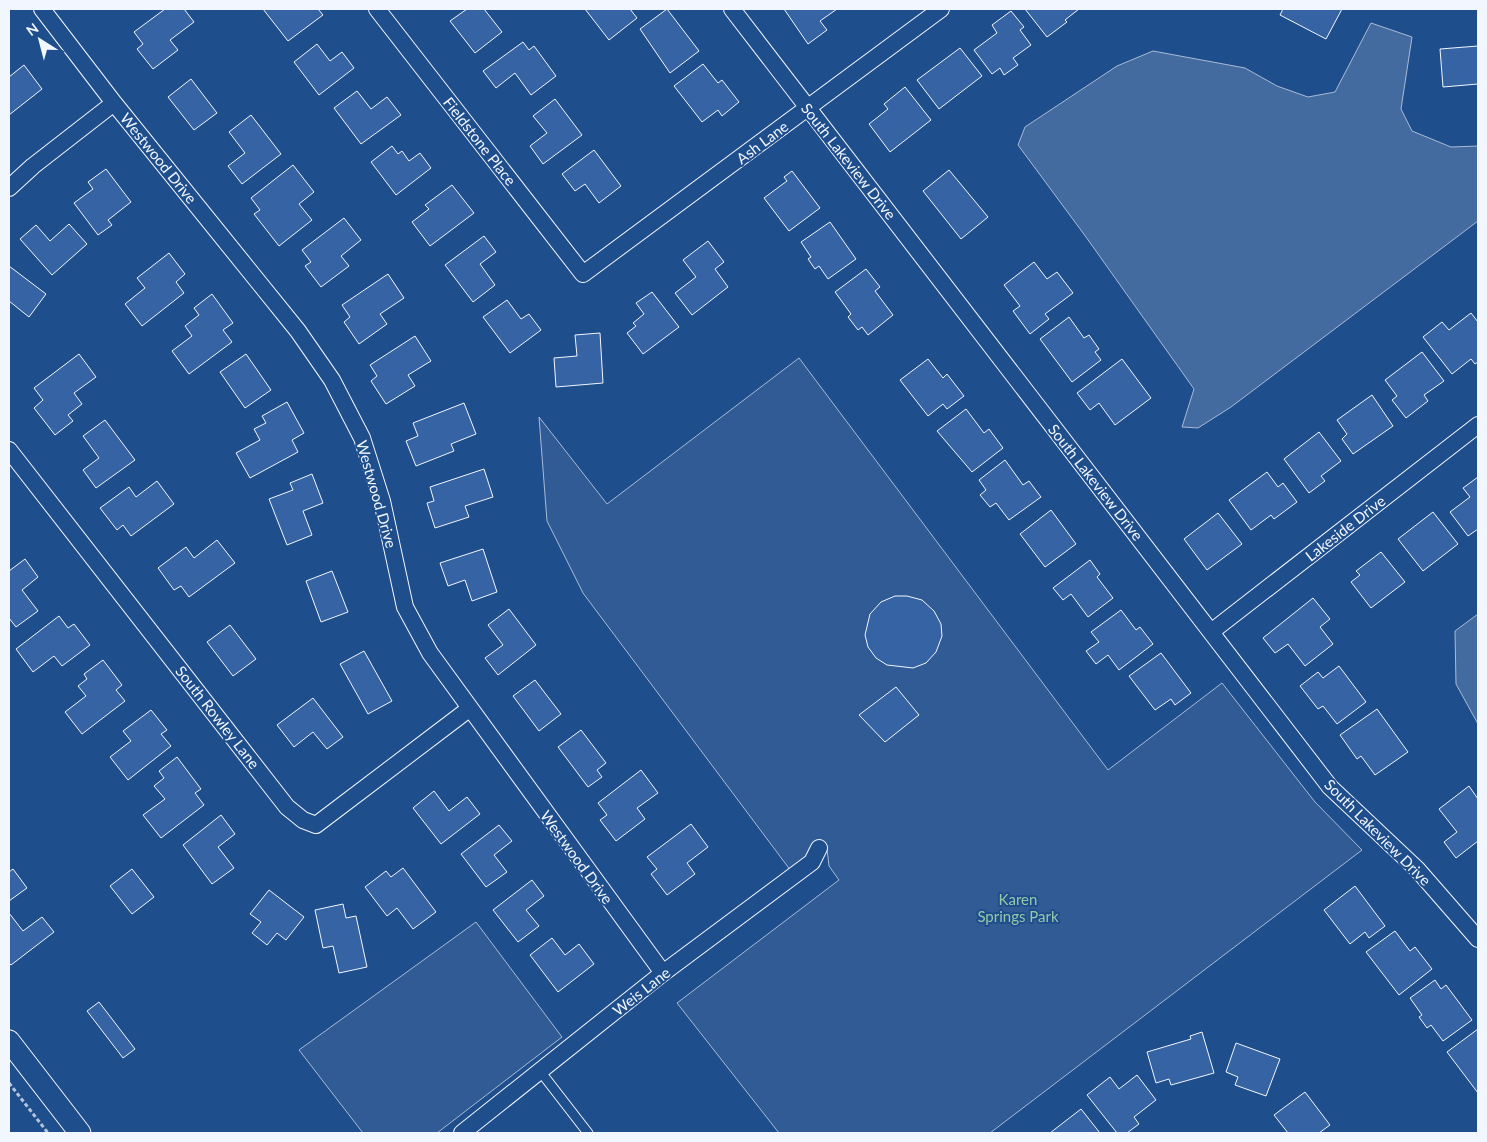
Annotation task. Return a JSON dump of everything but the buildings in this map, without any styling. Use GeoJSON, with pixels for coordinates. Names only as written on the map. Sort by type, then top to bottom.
{"type":"FeatureCollection","features":[{"type":"Feature","properties":{"kind":"street","name":"Westwood Drive"},"geometry":{"type":"LineString","coordinates":[[42,9],[114,103],[298,330],[332,380],[362,438],[382,501],[405,607],[430,653],[468,709],[663,973]]}},
{"type":"Feature","properties":{"kind":"street","name":"Fieldstone Place"},"geometry":{"type":"LineString","coordinates":[[377,9],[582,274]]}},
{"type":"Feature","properties":{"kind":"street","name":"South Lakeview Drive"},"geometry":{"type":"LineString","coordinates":[[732,9],[1330,787],[1417,869],[1478,939]]}},
{"type":"Feature","properties":{"kind":"street","name":"Ash Lane"},"geometry":{"type":"LineString","coordinates":[[582,274],[941,9]]}},
{"type":"Feature","properties":{"kind":"street"},"geometry":{"type":"LineString","coordinates":[[9,188],[33,166],[114,103]]}},
{"type":"Feature","properties":{"kind":"street","name":"Lakeside Drive"},"geometry":{"type":"LineString","coordinates":[[1211,632],[1478,425]]}},
{"type":"Feature","properties":{"kind":"street","name":"South Rowley Lane"},"geometry":{"type":"LineString","coordinates":[[9,450],[288,807],[303,820],[316,825],[468,709]]}},
{"type":"Feature","properties":{"kind":"street","name":"Weis Lane"},"geometry":{"type":"LineString","coordinates":[[462,1133],[663,973],[812,862],[819,848]]}},
{"type":"Feature","properties":{"kind":"street"},"geometry":{"type":"LineString","coordinates":[[9,1041],[80,1133]]}},
{"type":"Feature","properties":{"kind":"lane"},"geometry":{"type":"LineString","coordinates":[[540,1070],[588,1133]]}},
{"type":"Feature","properties":{"kind":"path"},"geometry":{"type":"LineString","coordinates":[[9,1083],[48,1133]]}},
{"type":"Feature","properties":{"kind":"shaded area"},"geometry":{"type":"Polygon","coordinates":[[[1371,23],[1412,37],[1401,109],[1412,131],[1451,147],[1478,146],[1478,221],[1231,407],[1198,428],[1182,427],[1194,389],[1018,145],[1025,127],[1117,66],[1153,51],[1245,68],[1277,86],[1308,97],[1335,92],[1371,23]]]}},
{"type":"Feature","properties":{"kind":"shaded area"},"geometry":{"type":"Polygon","coordinates":[[[799,358],[1108,770],[1222,683],[1315,802],[1362,850],[990,1133],[779,1133],[677,1003],[839,880],[829,866],[827,849],[794,875],[583,593],[547,521],[539,417],[607,504],[799,358]]]}},
{"type":"Feature","properties":{"kind":"shaded area"},"geometry":{"type":"Polygon","coordinates":[[[1478,614],[1478,724],[1456,684],[1455,631],[1478,614]]]}},
{"type":"Feature","properties":{"kind":"shaded area"},"geometry":{"type":"Polygon","coordinates":[[[476,922],[562,1037],[437,1133],[363,1133],[299,1050],[476,922]]]}},
{"type":"Feature","properties":{"kind":"park label","name":"Karen Springs Park"},"geometry":{"type":"Point","coordinates":[1018,908]}}]}
